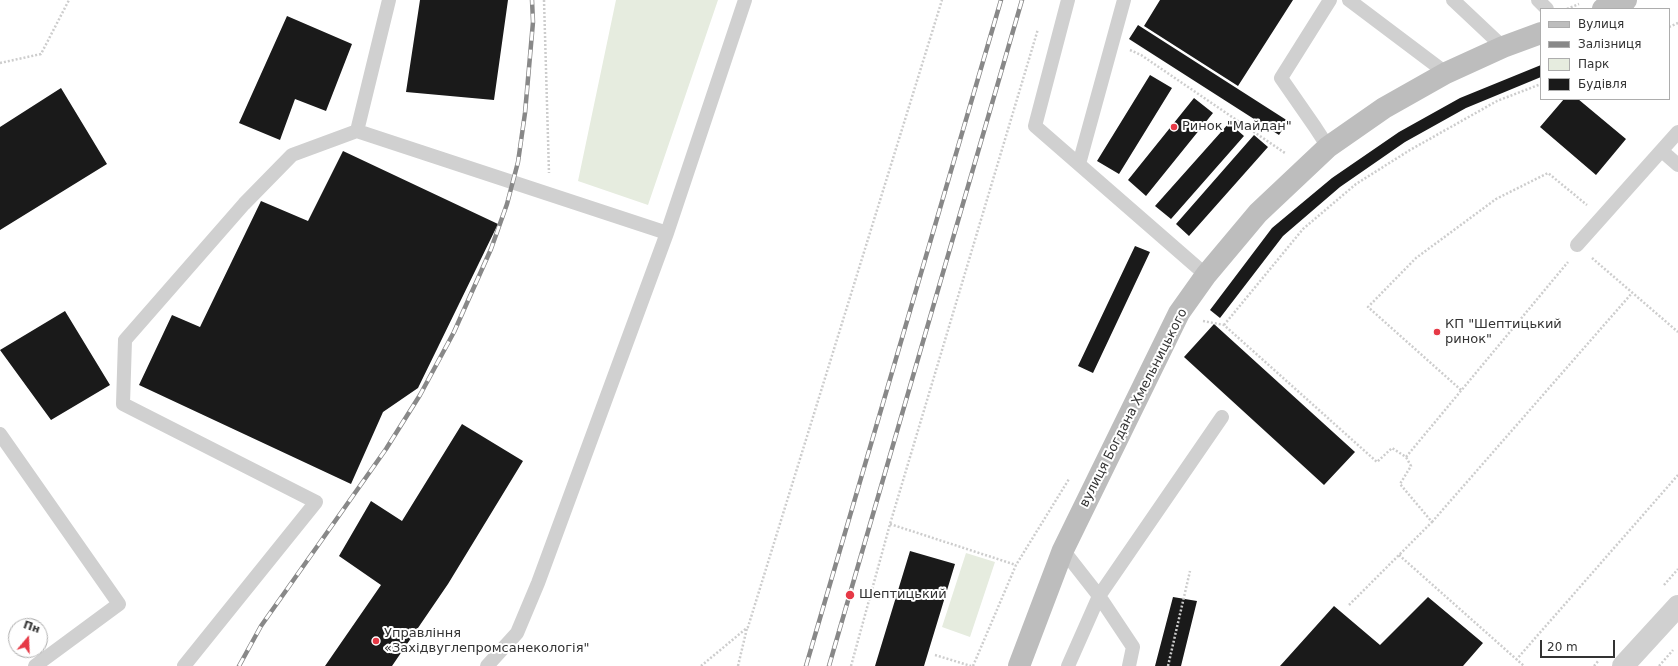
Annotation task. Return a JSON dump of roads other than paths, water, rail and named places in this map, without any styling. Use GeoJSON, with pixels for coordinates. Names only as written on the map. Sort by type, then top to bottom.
{"type":"FeatureCollection","features":[{"type":"Feature","properties":{"kind":"street"},"geometry":{"type":"LineString","coordinates":[[1606,8],[1626,0]]}},
{"type":"Feature","properties":{"kind":"street","name":"вулиця Богдана Хмельницького"},"geometry":{"type":"LineString","coordinates":[[1019,666],[1063,550],[1179,313],[1206,275],[1258,212],[1328,147],[1384,108],[1446,73],[1503,47],[1540,33]]}},
{"type":"Feature","properties":{"kind":"street"},"geometry":{"type":"LineString","coordinates":[[1623,666],[1678,606]]}},
{"type":"Feature","properties":{"kind":"lane"},"geometry":{"type":"LineString","coordinates":[[357,131],[389,0]]}},
{"type":"Feature","properties":{"kind":"lane"},"geometry":{"type":"LineString","coordinates":[[487,666],[517,633],[538,583],[667,233],[745,0]]}},
{"type":"Feature","properties":{"kind":"lane"},"geometry":{"type":"LineString","coordinates":[[1068,0],[1035,126],[1206,275]]}},
{"type":"Feature","properties":{"kind":"lane"},"geometry":{"type":"LineString","coordinates":[[1079,164],[1124,0]]}},
{"type":"Feature","properties":{"kind":"lane"},"geometry":{"type":"LineString","coordinates":[[1328,147],[1281,78],[1330,0]]}},
{"type":"Feature","properties":{"kind":"lane"},"geometry":{"type":"LineString","coordinates":[[1349,0],[1446,73]]}},
{"type":"Feature","properties":{"kind":"lane"},"geometry":{"type":"LineString","coordinates":[[1453,0],[1503,47]]}},
{"type":"Feature","properties":{"kind":"lane"},"geometry":{"type":"LineString","coordinates":[[1538,0],[1546,8]]}},
{"type":"Feature","properties":{"kind":"lane"},"geometry":{"type":"LineString","coordinates":[[184,666],[316,502],[123,404],[124,340],[244,204],[292,155],[357,131],[667,233]]}},
{"type":"Feature","properties":{"kind":"lane"},"geometry":{"type":"LineString","coordinates":[[1577,245],[1678,132]]}},
{"type":"Feature","properties":{"kind":"lane"},"geometry":{"type":"LineString","coordinates":[[1662,151],[1678,165]]}},
{"type":"Feature","properties":{"kind":"lane"},"geometry":{"type":"LineString","coordinates":[[1068,666],[1099,596],[1222,417]]}},
{"type":"Feature","properties":{"kind":"lane"},"geometry":{"type":"LineString","coordinates":[[0,434],[119,604],[35,666]]}},
{"type":"Feature","properties":{"kind":"lane"},"geometry":{"type":"LineString","coordinates":[[1063,550],[1099,596],[1133,647],[1129,666]]}},
{"type":"Feature","properties":{"kind":"railway"},"geometry":{"type":"LineString","coordinates":[[239,666],[261,626],[386,449],[420,395],[454,332],[491,249],[507,204],[518,162],[525,113],[533,22],[532,0]]}},
{"type":"Feature","properties":{"kind":"railway"},"geometry":{"type":"LineString","coordinates":[[806,666],[1001,0]]}},
{"type":"Feature","properties":{"kind":"railway"},"geometry":{"type":"LineString","coordinates":[[829,666],[1022,0]]}},
{"type":"Feature","properties":{"kind":"place","name":"Ринок \"Майдан\""},"geometry":{"type":"Point","coordinates":[1174,127]}},
{"type":"Feature","properties":{"kind":"place","name":"КП \"Шептицький ринок\""},"geometry":{"type":"Point","coordinates":[1437,332]}},
{"type":"Feature","properties":{"kind":"place","name":"Шептицький"},"geometry":{"type":"Point","coordinates":[850,595]}},
{"type":"Feature","properties":{"kind":"place","name":"Управління «Західвуглепромсанекологія\""},"geometry":{"type":"Point","coordinates":[376,641]}}]}
